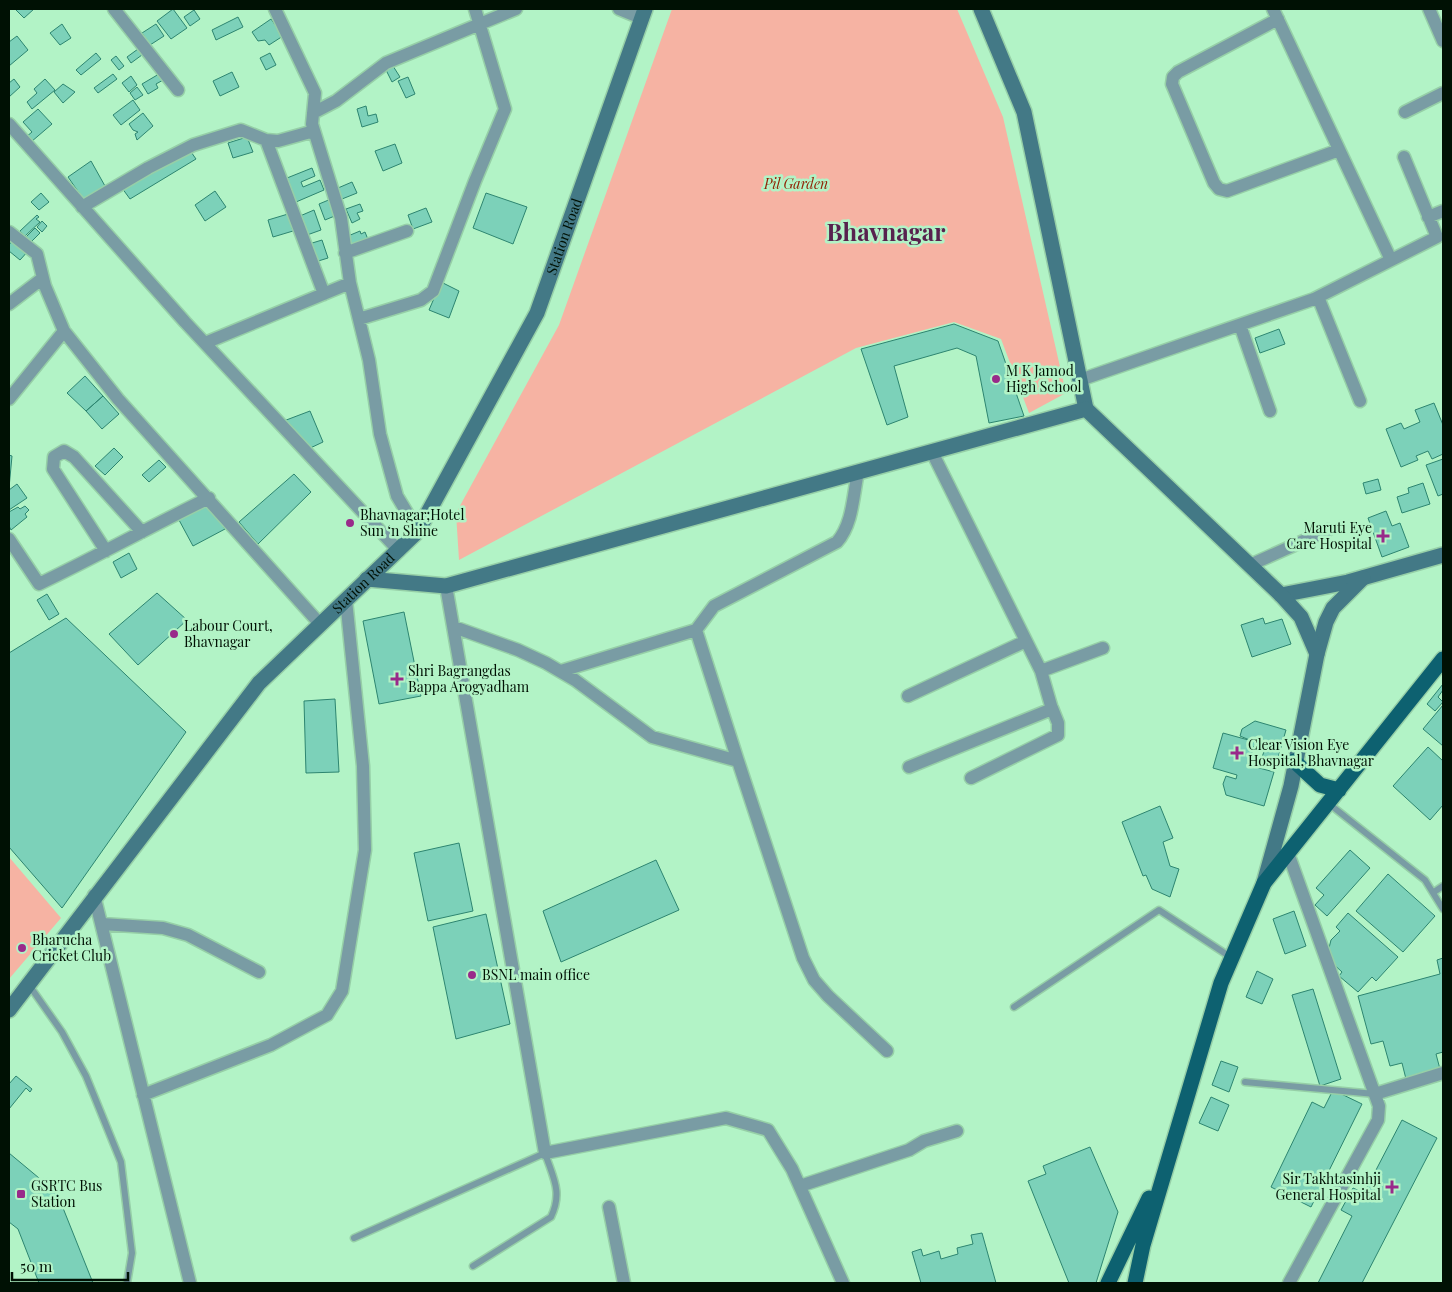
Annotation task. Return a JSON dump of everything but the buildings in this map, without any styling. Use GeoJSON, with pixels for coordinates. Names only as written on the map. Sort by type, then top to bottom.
{"type":"FeatureCollection","features":[{"type":"Feature","properties":{"kind":"main road"},"geometry":{"type":"LineString","coordinates":[[981,9],[1024,112],[1086,409],[1250,564],[1301,616],[1317,654]]}},
{"type":"Feature","properties":{"kind":"main road","name":"Station Road"},"geometry":{"type":"LineString","coordinates":[[9,1010],[30,985],[94,895],[259,683],[418,531],[537,313],[643,13]]}},
{"type":"Feature","properties":{"kind":"main road"},"geometry":{"type":"LineString","coordinates":[[367,579],[446,586],[1086,409]]}},
{"type":"Feature","properties":{"kind":"main road"},"geometry":{"type":"LineString","coordinates":[[1281,595],[1364,577],[1443,555]]}},
{"type":"Feature","properties":{"kind":"main road"},"geometry":{"type":"LineString","coordinates":[[1135,1283],[1142,1245],[1221,983],[1264,883],[1291,786],[1294,761],[1317,654],[1326,622],[1333,608],[1364,577]]}},
{"type":"Feature","properties":{"kind":"main road"},"geometry":{"type":"LineString","coordinates":[[1264,883],[1443,659]]}},
{"type":"Feature","properties":{"kind":"main road"},"geometry":{"type":"LineString","coordinates":[[1294,761],[1320,785],[1338,790]]}},
{"type":"Feature","properties":{"kind":"main road"},"geometry":{"type":"LineString","coordinates":[[1108,1283],[1167,1164]]}},
{"type":"Feature","properties":{"kind":"street"},"geometry":{"type":"LineString","coordinates":[[114,9],[178,90]]}},
{"type":"Feature","properties":{"kind":"street"},"geometry":{"type":"LineString","coordinates":[[275,9],[315,93],[314,132],[341,218],[350,283],[369,360],[380,434],[397,496],[418,531]]}},
{"type":"Feature","properties":{"kind":"street"},"geometry":{"type":"LineString","coordinates":[[359,320],[421,300],[433,291],[474,181],[505,109],[476,9]]}},
{"type":"Feature","properties":{"kind":"street"},"geometry":{"type":"LineString","coordinates":[[313,113],[336,101],[386,63],[516,9]]}},
{"type":"Feature","properties":{"kind":"street"},"geometry":{"type":"LineString","coordinates":[[619,9],[643,13]]}},
{"type":"Feature","properties":{"kind":"street"},"geometry":{"type":"LineString","coordinates":[[1429,9],[1443,41]]}},
{"type":"Feature","properties":{"kind":"street"},"geometry":{"type":"LineString","coordinates":[[1339,150],[1227,191],[1219,189],[1214,183],[1172,84],[1173,77],[1178,72],[1275,14],[1391,260]]}},
{"type":"Feature","properties":{"kind":"street"},"geometry":{"type":"LineString","coordinates":[[1405,112],[1443,94]]}},
{"type":"Feature","properties":{"kind":"street"},"geometry":{"type":"LineString","coordinates":[[9,124],[205,343],[399,551]]}},
{"type":"Feature","properties":{"kind":"street"},"geometry":{"type":"LineString","coordinates":[[82,207],[148,168],[192,145],[241,130],[266,140],[278,141],[314,132]]}},
{"type":"Feature","properties":{"kind":"street"},"geometry":{"type":"LineString","coordinates":[[266,140],[324,294]]}},
{"type":"Feature","properties":{"kind":"street"},"geometry":{"type":"LineString","coordinates":[[1080,380],[1318,297],[1437,237],[1404,157]]}},
{"type":"Feature","properties":{"kind":"street"},"geometry":{"type":"LineString","coordinates":[[1428,217],[1443,211]]}},
{"type":"Feature","properties":{"kind":"street"},"geometry":{"type":"LineString","coordinates":[[346,254],[407,231]]}},
{"type":"Feature","properties":{"kind":"street"},"geometry":{"type":"LineString","coordinates":[[9,232],[37,254],[45,286],[64,330],[118,399],[209,498],[320,624]]}},
{"type":"Feature","properties":{"kind":"street"},"geometry":{"type":"LineString","coordinates":[[9,304],[32,284],[39,281],[45,286]]}},
{"type":"Feature","properties":{"kind":"street"},"geometry":{"type":"LineString","coordinates":[[205,343],[350,283]]}},
{"type":"Feature","properties":{"kind":"street"},"geometry":{"type":"LineString","coordinates":[[1318,297],[1360,401]]}},
{"type":"Feature","properties":{"kind":"street"},"geometry":{"type":"LineString","coordinates":[[1240,325],[1270,411]]}},
{"type":"Feature","properties":{"kind":"street"},"geometry":{"type":"LineString","coordinates":[[9,399],[64,330]]}},
{"type":"Feature","properties":{"kind":"street"},"geometry":{"type":"LineString","coordinates":[[106,552],[53,469],[54,457],[58,453],[64,451],[74,457],[142,532]]}},
{"type":"Feature","properties":{"kind":"street"},"geometry":{"type":"LineString","coordinates":[[932,452],[1041,671],[1058,723],[1058,735],[971,778]]}},
{"type":"Feature","properties":{"kind":"street"},"geometry":{"type":"LineString","coordinates":[[561,671],[696,630],[714,606],[837,542],[848,524],[858,472]]}},
{"type":"Feature","properties":{"kind":"street"},"geometry":{"type":"LineString","coordinates":[[9,539],[39,584],[106,552],[209,498]]}},
{"type":"Feature","properties":{"kind":"street"},"geometry":{"type":"LineString","coordinates":[[1250,564],[1328,530]]}},
{"type":"Feature","properties":{"kind":"street"},"geometry":{"type":"LineString","coordinates":[[446,586],[545,1153],[726,1118],[768,1130],[792,1169],[843,1283]]}},
{"type":"Feature","properties":{"kind":"street"},"geometry":{"type":"LineString","coordinates":[[143,1095],[271,1045],[327,1015],[342,991],[365,850],[363,766],[346,600]]}},
{"type":"Feature","properties":{"kind":"street"},"geometry":{"type":"LineString","coordinates":[[454,627],[518,650],[561,671],[652,737],[738,761]]}},
{"type":"Feature","properties":{"kind":"street"},"geometry":{"type":"LineString","coordinates":[[696,630],[803,958],[814,980],[887,1051]]}},
{"type":"Feature","properties":{"kind":"street"},"geometry":{"type":"LineString","coordinates":[[908,696],[1026,641]]}},
{"type":"Feature","properties":{"kind":"street"},"geometry":{"type":"LineString","coordinates":[[1041,671],[1103,648]]}},
{"type":"Feature","properties":{"kind":"street"},"geometry":{"type":"LineString","coordinates":[[909,767],[1052,708]]}},
{"type":"Feature","properties":{"kind":"street"},"geometry":{"type":"LineString","coordinates":[[1288,853],[1379,1106],[1378,1120],[1289,1283]]}},
{"type":"Feature","properties":{"kind":"street"},"geometry":{"type":"LineString","coordinates":[[94,895],[190,1283]]}},
{"type":"Feature","properties":{"kind":"street"},"geometry":{"type":"LineString","coordinates":[[102,924],[163,928],[188,935],[259,972]]}},
{"type":"Feature","properties":{"kind":"street"},"geometry":{"type":"LineString","coordinates":[[1375,1094],[1443,1073]]}},
{"type":"Feature","properties":{"kind":"street"},"geometry":{"type":"LineString","coordinates":[[800,1186],[909,1150],[924,1141],[957,1131]]}},
{"type":"Feature","properties":{"kind":"street"},"geometry":{"type":"LineString","coordinates":[[610,1207],[624,1283]]}},
{"type":"Feature","properties":{"kind":"lane"},"geometry":{"type":"LineString","coordinates":[[1328,803],[1425,880],[1443,909]]}},
{"type":"Feature","properties":{"kind":"lane"},"geometry":{"type":"LineString","coordinates":[[1434,892],[1443,886]]}},
{"type":"Feature","properties":{"kind":"lane"},"geometry":{"type":"LineString","coordinates":[[1014,1007],[1159,910],[1232,958]]}},
{"type":"Feature","properties":{"kind":"lane"},"geometry":{"type":"LineString","coordinates":[[30,985],[62,1032],[86,1076],[121,1162],[132,1253],[127,1283]]}},
{"type":"Feature","properties":{"kind":"lane"},"geometry":{"type":"LineString","coordinates":[[1245,1082],[1375,1094]]}},
{"type":"Feature","properties":{"kind":"lane"},"geometry":{"type":"LineString","coordinates":[[354,1238],[545,1153],[557,1190],[558,1203],[551,1216],[473,1266]]}},
{"type":"Feature","properties":{"kind":"green space","name":"Pil Garden"},"geometry":{"type":"Polygon","coordinates":[[[672,9],[957,9],[1003,117],[1066,393],[1029,413],[1001,339],[954,322],[856,348],[459,560],[456,513],[559,325],[672,9]]]}},
{"type":"Feature","properties":{"kind":"green space","name":"Bharucha Cricket Club"},"geometry":{"type":"Polygon","coordinates":[[[9,857],[61,918],[9,979],[9,857]]]}},
{"type":"Feature","properties":{"kind":"place","name":"M K Jamod High School"},"geometry":{"type":"Point","coordinates":[996,379]}},
{"type":"Feature","properties":{"kind":"place","name":"Bhavnagar;Hotel Sun ‘n Shine"},"geometry":{"type":"Point","coordinates":[350,523]}},
{"type":"Feature","properties":{"kind":"place","name":"Maruti Eye Care Hospital"},"geometry":{"type":"Point","coordinates":[1383,536]}},
{"type":"Feature","properties":{"kind":"place","name":"Labour Court, Bhavnagar"},"geometry":{"type":"Point","coordinates":[174,634]}},
{"type":"Feature","properties":{"kind":"place","name":"Shri Bagrangdas Bappa Arogyadham"},"geometry":{"type":"Point","coordinates":[397,679]}},
{"type":"Feature","properties":{"kind":"place","name":"Clear Vision Eye Hospital, Bhavnagar"},"geometry":{"type":"Point","coordinates":[1237,753]}},
{"type":"Feature","properties":{"kind":"place","name":"Bharucha Cricket Club"},"geometry":{"type":"Point","coordinates":[22,948]}},
{"type":"Feature","properties":{"kind":"place","name":"BSNL main office"},"geometry":{"type":"Point","coordinates":[472,975]}},
{"type":"Feature","properties":{"kind":"place","name":"Sir Takhtasinhji General Hospital"},"geometry":{"type":"Point","coordinates":[1392,1187]}},
{"type":"Feature","properties":{"kind":"place","name":"GSRTC Bus Station"},"geometry":{"type":"Point","coordinates":[21,1194]}},
{"type":"Feature","properties":{"kind":"district","name":"Bhavnagar"},"geometry":{"type":"Point","coordinates":[886,233]}}]}
